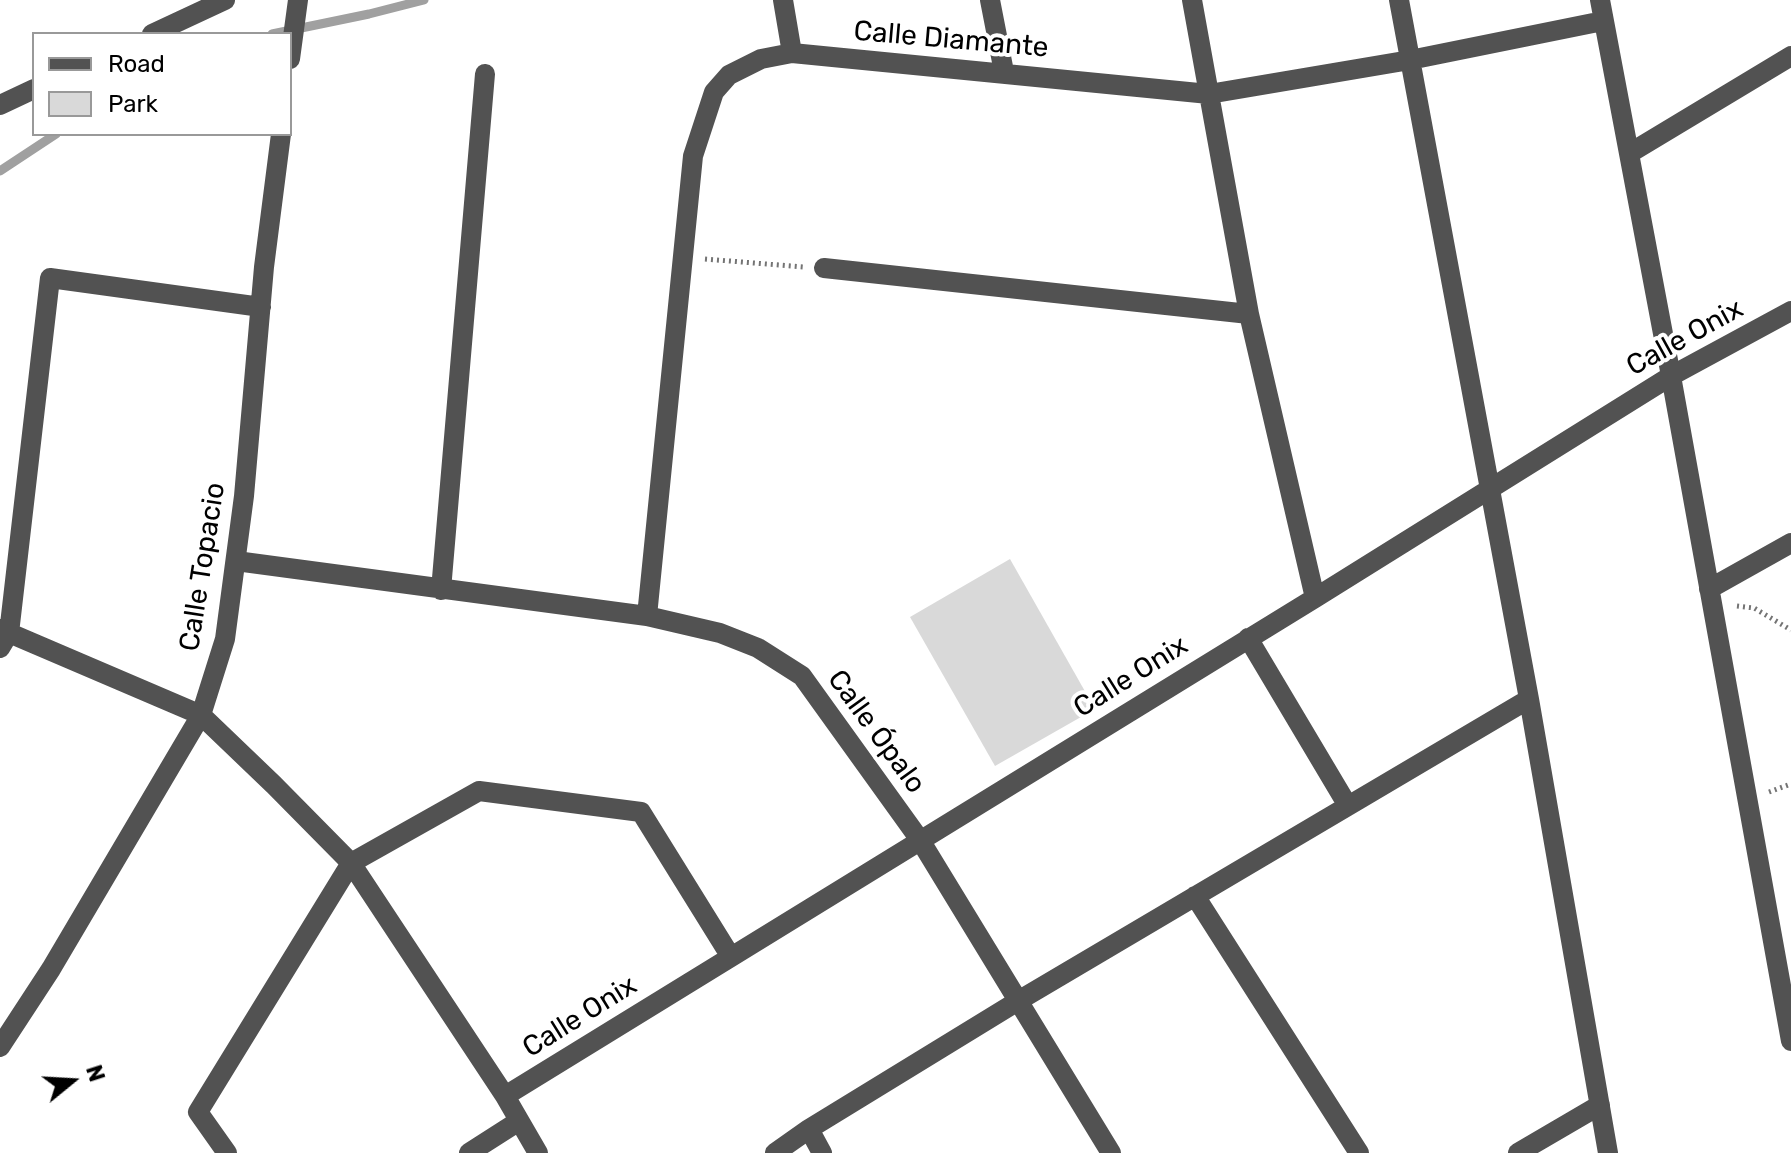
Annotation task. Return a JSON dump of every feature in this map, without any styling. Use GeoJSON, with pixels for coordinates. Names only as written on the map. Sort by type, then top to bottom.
{"type":"FeatureCollection","features":[{"type":"Feature","properties":{"kind":"street"},"geometry":{"type":"LineString","coordinates":[[156,32],[225,0]]}},
{"type":"Feature","properties":{"kind":"street"},"geometry":{"type":"LineString","coordinates":[[783,0],[792,53]]}},
{"type":"Feature","properties":{"kind":"street"},"geometry":{"type":"LineString","coordinates":[[990,0],[1004,72]]}},
{"type":"Feature","properties":{"kind":"street"},"geometry":{"type":"LineString","coordinates":[[1192,0],[1249,314],[1315,598]]}},
{"type":"Feature","properties":{"kind":"street"},"geometry":{"type":"LineString","coordinates":[[1399,0],[1529,699],[1608,1153]]}},
{"type":"Feature","properties":{"kind":"street"},"geometry":{"type":"LineString","coordinates":[[292,42],[297,1]]}},
{"type":"Feature","properties":{"kind":"street"},"geometry":{"type":"LineString","coordinates":[[1601,10],[1710,596],[1784,967],[1791,1041]]}},
{"type":"Feature","properties":{"kind":"street","name":"Calle Diamante"},"geometry":{"type":"LineString","coordinates":[[647,616],[693,156],[714,92],[729,75],[761,59],[792,53],[1209,94],[1410,60],[1601,10]]}},
{"type":"Feature","properties":{"kind":"street"},"geometry":{"type":"LineString","coordinates":[[1630,153],[1791,56]]}},
{"type":"Feature","properties":{"kind":"street"},"geometry":{"type":"LineString","coordinates":[[441,590],[485,74]]}},
{"type":"Feature","properties":{"kind":"street"},"geometry":{"type":"LineString","coordinates":[[0,105],[32,90]]}},
{"type":"Feature","properties":{"kind":"street","name":"Calle Topacio"},"geometry":{"type":"LineString","coordinates":[[0,1047],[51,969],[201,715],[225,639],[244,496],[281,136]]}},
{"type":"Feature","properties":{"kind":"street"},"geometry":{"type":"LineString","coordinates":[[824,268],[1249,314]]}},
{"type":"Feature","properties":{"kind":"street"},"geometry":{"type":"LineString","coordinates":[[261,307],[50,278],[3,637],[201,715],[351,863],[505,1096],[538,1153]]}},
{"type":"Feature","properties":{"kind":"street","name":"Calle Onix"},"geometry":{"type":"LineString","coordinates":[[505,1096],[1671,376],[1791,311]]}},
{"type":"Feature","properties":{"kind":"street"},"geometry":{"type":"LineString","coordinates":[[1710,596],[1791,543]]}},
{"type":"Feature","properties":{"kind":"street","name":"Calle Ópalo"},"geometry":{"type":"LineString","coordinates":[[236,561],[647,616],[720,633],[758,648],[802,676],[920,840],[1111,1153]]}},
{"type":"Feature","properties":{"kind":"street"},"geometry":{"type":"LineString","coordinates":[[1248,638],[1348,806]]}},
{"type":"Feature","properties":{"kind":"street"},"geometry":{"type":"LineString","coordinates":[[775,1153],[1018,1001],[1529,699]]}},
{"type":"Feature","properties":{"kind":"street"},"geometry":{"type":"LineString","coordinates":[[227,1153],[198,1112],[351,863],[479,791],[641,812],[731,957]]}},
{"type":"Feature","properties":{"kind":"street"},"geometry":{"type":"LineString","coordinates":[[1195,896],[1359,1153]]}},
{"type":"Feature","properties":{"kind":"street"},"geometry":{"type":"LineString","coordinates":[[1518,1153],[1600,1105]]}},
{"type":"Feature","properties":{"kind":"street"},"geometry":{"type":"LineString","coordinates":[[469,1153],[519,1121]]}},
{"type":"Feature","properties":{"kind":"street"},"geometry":{"type":"LineString","coordinates":[[809,1129],[822,1153]]}},
{"type":"Feature","properties":{"kind":"path"},"geometry":{"type":"LineString","coordinates":[[683,258],[824,268]]}},
{"type":"Feature","properties":{"kind":"path"},"geometry":{"type":"LineString","coordinates":[[1710,596],[1754,608],[1791,630]]}},
{"type":"Feature","properties":{"kind":"green space"},"geometry":{"type":"Polygon","coordinates":[[[1010,559],[1095,709],[995,766],[910,617],[1010,559]]]}},
{"type":"Feature","properties":{"kind":"waterway"},"geometry":{"type":"LineString","coordinates":[[282,32],[424,0]]}},
{"type":"Feature","properties":{"kind":"waterway"},"geometry":{"type":"LineString","coordinates":[[0,171],[53,136]]}}]}
